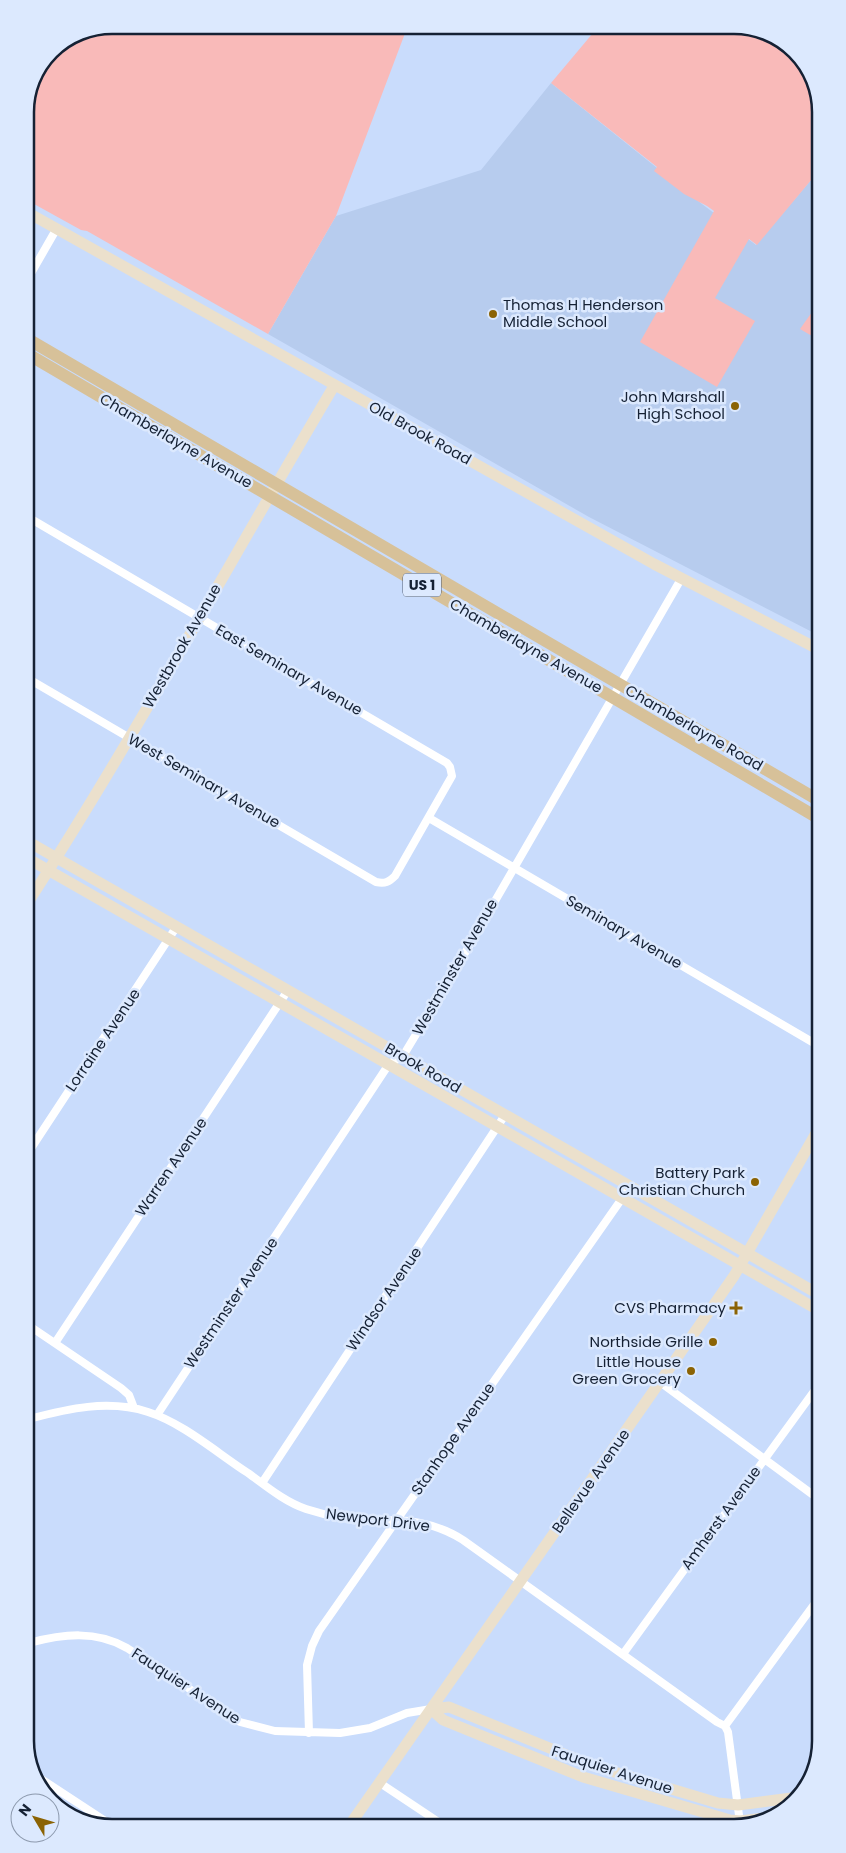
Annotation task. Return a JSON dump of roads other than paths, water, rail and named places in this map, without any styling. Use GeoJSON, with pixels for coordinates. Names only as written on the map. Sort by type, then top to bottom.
{"type":"FeatureCollection","features":[{"type":"Feature","properties":{"kind":"main road","name":"Chamberlayne Road"},"geometry":{"type":"LineString","coordinates":[[34,343],[273,490],[620,685],[812,797]]}},
{"type":"Feature","properties":{"kind":"main road","name":"Chamberlayne Avenue"},"geometry":{"type":"LineString","coordinates":[[34,357],[273,490],[613,697],[812,814]]}},
{"type":"Feature","properties":{"kind":"street","name":"Old Brook Road"},"geometry":{"type":"LineString","coordinates":[[34,215],[334,386],[681,579],[812,646]]}},
{"type":"Feature","properties":{"kind":"street"},"geometry":{"type":"LineString","coordinates":[[34,268],[57,228]]}},
{"type":"Feature","properties":{"kind":"street","name":"Westbrook Avenue"},"geometry":{"type":"LineString","coordinates":[[34,893],[129,738],[334,386]]}},
{"type":"Feature","properties":{"kind":"street","name":"East Seminary Avenue"},"geometry":{"type":"LineString","coordinates":[[34,521],[447,763],[452,772],[451,781],[429,818]]}},
{"type":"Feature","properties":{"kind":"street","name":"Westminster Avenue"},"geometry":{"type":"LineString","coordinates":[[157,1415],[389,1064],[402,1056],[681,579]]}},
{"type":"Feature","properties":{"kind":"street","name":"West Seminary Avenue"},"geometry":{"type":"LineString","coordinates":[[34,682],[369,878],[381,883],[390,881],[395,876],[429,818]]}},
{"type":"Feature","properties":{"kind":"street","name":"Seminary Avenue"},"geometry":{"type":"LineString","coordinates":[[429,818],[812,1042]]}},
{"type":"Feature","properties":{"kind":"street","name":"Brook Road"},"geometry":{"type":"LineString","coordinates":[[34,844],[812,1291]]}},
{"type":"Feature","properties":{"kind":"street","name":"Brook Road"},"geometry":{"type":"LineString","coordinates":[[34,862],[812,1306]]}},
{"type":"Feature","properties":{"kind":"street","name":"Lorraine Avenue"},"geometry":{"type":"LineString","coordinates":[[34,1144],[178,926]]}},
{"type":"Feature","properties":{"kind":"street","name":"Warren Avenue"},"geometry":{"type":"LineString","coordinates":[[54,1343],[288,990]]}},
{"type":"Feature","properties":{"kind":"street","name":"Windsor Avenue"},"geometry":{"type":"LineString","coordinates":[[262,1483],[505,1115]]}},
{"type":"Feature","properties":{"kind":"street","name":"Bellevue Avenue"},"geometry":{"type":"LineString","coordinates":[[354,1819],[740,1266],[812,1140]]}},
{"type":"Feature","properties":{"kind":"street","name":"Stanhope Avenue"},"geometry":{"type":"LineString","coordinates":[[309,1733],[307,1665],[312,1646],[319,1631],[630,1187]]}},
{"type":"Feature","properties":{"kind":"street"},"geometry":{"type":"LineString","coordinates":[[34,1329],[121,1388],[129,1396],[134,1408]]}},
{"type":"Feature","properties":{"kind":"street"},"geometry":{"type":"LineString","coordinates":[[660,1382],[812,1494]]}},
{"type":"Feature","properties":{"kind":"street","name":"Amherst Avenue"},"geometry":{"type":"LineString","coordinates":[[623,1654],[812,1394]]}},
{"type":"Feature","properties":{"kind":"street","name":"Newport Drive"},"geometry":{"type":"LineString","coordinates":[[34,1418],[86,1407],[134,1408],[157,1415],[186,1431],[283,1497],[306,1509],[348,1519],[368,1521],[396,1520],[429,1525],[453,1534],[725,1726]]}},
{"type":"Feature","properties":{"kind":"street"},"geometry":{"type":"LineString","coordinates":[[740,1819],[728,1732],[725,1726],[812,1607]]}},
{"type":"Feature","properties":{"kind":"street","name":"Fauquier Avenue"},"geometry":{"type":"LineString","coordinates":[[34,1642],[69,1634],[111,1640],[127,1648],[240,1722],[275,1731],[340,1733],[358,1730],[407,1713],[449,1708],[591,1766],[718,1803],[738,1806],[786,1799]]}},
{"type":"Feature","properties":{"kind":"street","name":"Fauquier Avenue"},"geometry":{"type":"LineString","coordinates":[[431,1709],[442,1720],[583,1777],[726,1819]]}},
{"type":"Feature","properties":{"kind":"street"},"geometry":{"type":"LineString","coordinates":[[45,1782],[101,1818]]}},
{"type":"Feature","properties":{"kind":"street"},"geometry":{"type":"LineString","coordinates":[[380,1783],[433,1819]]}},
{"type":"Feature","properties":{"kind":"place","name":"Thomas H Henderson Middle School"},"geometry":{"type":"Point","coordinates":[493,314]}},
{"type":"Feature","properties":{"kind":"place","name":"John Marshall High School"},"geometry":{"type":"Point","coordinates":[735,406]}},
{"type":"Feature","properties":{"kind":"place","name":"Battery Park Christian Church"},"geometry":{"type":"Point","coordinates":[755,1182]}},
{"type":"Feature","properties":{"kind":"place","name":"CVS Pharmacy"},"geometry":{"type":"Point","coordinates":[736,1308]}},
{"type":"Feature","properties":{"kind":"place","name":"Northside Grille"},"geometry":{"type":"Point","coordinates":[713,1342]}},
{"type":"Feature","properties":{"kind":"place","name":"Little House Green Grocery"},"geometry":{"type":"Point","coordinates":[691,1371]}}]}
